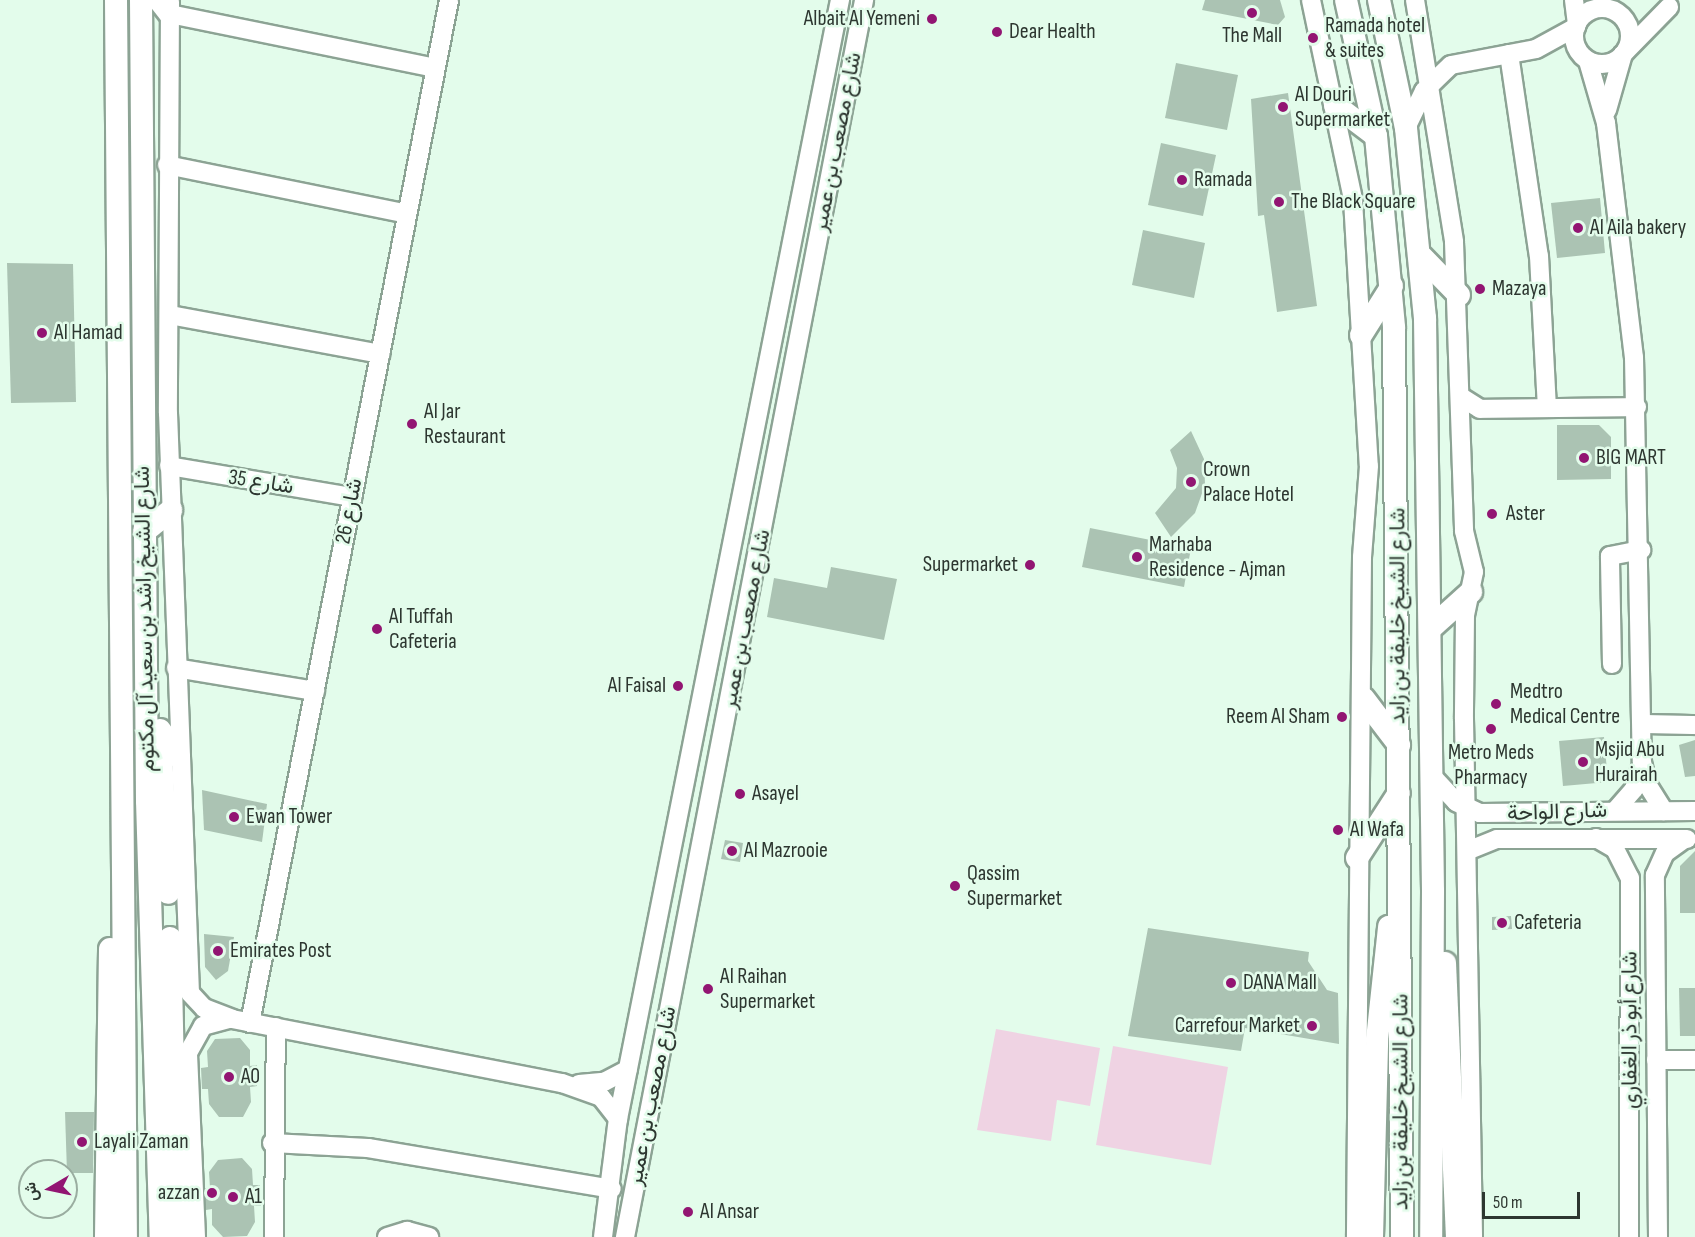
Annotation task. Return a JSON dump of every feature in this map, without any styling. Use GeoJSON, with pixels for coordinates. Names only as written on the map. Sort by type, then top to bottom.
{"type":"FeatureCollection","features":[{"type":"Feature","properties":{"kind":"main road","name":"شارع الشيخ راشد بن سعيد آل مكتوم"},"geometry":{"type":"LineString","coordinates":[[116,0],[136,801],[126,1237]]}},
{"type":"Feature","properties":{"kind":"main road","name":"شارع الشيخ راشد بن سعيد آل مكتوم"},"geometry":{"type":"LineString","coordinates":[[141,0],[147,672],[136,801],[181,1233]]}},
{"type":"Feature","properties":{"kind":"main road","name":"شارع الشيخ خليفة بن زايد"},"geometry":{"type":"LineString","coordinates":[[1346,0],[1376,136],[1392,286],[1399,745],[1402,1237]]}},
{"type":"Feature","properties":{"kind":"main road","name":"شارع الشيخ خليفة بن زايد"},"geometry":{"type":"LineString","coordinates":[[1379,0],[1406,128],[1422,257],[1431,628],[1433,891],[1431,1237]]}},
{"type":"Feature","properties":{"kind":"main road"},"geometry":{"type":"LineString","coordinates":[[1335,105],[1376,136]]}},
{"type":"Feature","properties":{"kind":"main road"},"geometry":{"type":"LineString","coordinates":[[1422,257],[1459,295]]}},
{"type":"Feature","properties":{"kind":"main road"},"geometry":{"type":"LineString","coordinates":[[1361,335],[1392,286]]}},
{"type":"Feature","properties":{"kind":"main road"},"geometry":{"type":"LineString","coordinates":[[144,532],[171,510]]}},
{"type":"Feature","properties":{"kind":"main road"},"geometry":{"type":"LineString","coordinates":[[1431,628],[1471,592]]}},
{"type":"Feature","properties":{"kind":"main road"},"geometry":{"type":"LineString","coordinates":[[147,672],[160,730],[181,1233]]}},
{"type":"Feature","properties":{"kind":"main road"},"geometry":{"type":"LineString","coordinates":[[1364,699],[1399,745]]}},
{"type":"Feature","properties":{"kind":"main road"},"geometry":{"type":"LineString","coordinates":[[160,730],[179,757]]}},
{"type":"Feature","properties":{"kind":"main road"},"geometry":{"type":"LineString","coordinates":[[1357,858],[1399,793]]}},
{"type":"Feature","properties":{"kind":"main road"},"geometry":{"type":"LineString","coordinates":[[106,1237],[107,999],[115,859],[136,801]]}},
{"type":"Feature","properties":{"kind":"main road"},"geometry":{"type":"LineString","coordinates":[[1372,1237],[1380,1000],[1400,882]]}},
{"type":"Feature","properties":{"kind":"main road"},"geometry":{"type":"LineString","coordinates":[[1433,891],[1450,1005],[1458,1237]]}},
{"type":"Feature","properties":{"kind":"main road"},"geometry":{"type":"LineString","coordinates":[[1458,1210],[1473,1187]]}},
{"type":"Feature","properties":{"kind":"street","name":"شارع 26"},"geometry":{"type":"LineString","coordinates":[[250,1023],[448,0]]}},
{"type":"Feature","properties":{"kind":"street","name":"شارع مصعب بن عمير"},"geometry":{"type":"LineString","coordinates":[[603,1237],[611,1194],[618,1119],[840,0]]}},
{"type":"Feature","properties":{"kind":"street","name":"شارع مصعب بن عمير"},"geometry":{"type":"LineString","coordinates":[[625,1237],[864,0]]}},
{"type":"Feature","properties":{"kind":"street"},"geometry":{"type":"LineString","coordinates":[[1311,0],[1335,105],[1353,200],[1369,474],[1362,557],[1364,699],[1357,858],[1356,1237]]}},
{"type":"Feature","properties":{"kind":"street"},"geometry":{"type":"LineString","coordinates":[[1415,0],[1431,81],[1459,295],[1461,397],[1471,592],[1465,615],[1473,1237]]}},
{"type":"Feature","properties":{"kind":"street"},"geometry":{"type":"LineString","coordinates":[[1574,0],[1576,25],[1584,58],[1606,123],[1637,407],[1641,550],[1642,762],[1647,784],[1664,811]]}},
{"type":"Feature","properties":{"kind":"street"},"geometry":{"type":"LineString","coordinates":[[1536,49],[1603,64],[1624,53],[1673,3]]}},
{"type":"Feature","properties":{"kind":"street"},"geometry":{"type":"LineString","coordinates":[[1628,28],[1646,24],[1673,3]]}},
{"type":"Feature","properties":{"kind":"street"},"geometry":{"type":"LineString","coordinates":[[435,68],[166,5],[170,315],[169,466],[188,986],[204,1008],[232,1019],[562,1083],[594,1085],[628,1070]]}},
{"type":"Feature","properties":{"kind":"street"},"geometry":{"type":"LineString","coordinates":[[1406,128],[1431,81],[1451,65],[1536,49],[1576,25],[1596,9],[1607,5],[1628,28]]}},
{"type":"Feature","properties":{"kind":"street"},"geometry":{"type":"LineString","coordinates":[[1606,123],[1628,28]]}},
{"type":"Feature","properties":{"kind":"street"},"geometry":{"type":"LineString","coordinates":[[1426,51],[1451,65]]}},
{"type":"Feature","properties":{"kind":"street"},"geometry":{"type":"LineString","coordinates":[[1509,54],[1538,246],[1547,407]]}},
{"type":"Feature","properties":{"kind":"street"},"geometry":{"type":"LineString","coordinates":[[167,165],[407,214]]}},
{"type":"Feature","properties":{"kind":"street"},"geometry":{"type":"LineString","coordinates":[[170,315],[380,354]]}},
{"type":"Feature","properties":{"kind":"street"},"geometry":{"type":"LineString","coordinates":[[1461,397],[1480,409],[1637,407]]}},
{"type":"Feature","properties":{"kind":"street","name":"شارع 35"},"geometry":{"type":"LineString","coordinates":[[169,466],[352,497]]}},
{"type":"Feature","properties":{"kind":"street"},"geometry":{"type":"LineString","coordinates":[[1612,663],[1610,556],[1641,550]]}},
{"type":"Feature","properties":{"kind":"street"},"geometry":{"type":"LineString","coordinates":[[176,668],[315,691]]}},
{"type":"Feature","properties":{"kind":"street"},"geometry":{"type":"LineString","coordinates":[[1642,724],[1695,725]]}},
{"type":"Feature","properties":{"kind":"street"},"geometry":{"type":"LineString","coordinates":[[1615,811],[1634,789],[1642,762]]}},
{"type":"Feature","properties":{"kind":"street"},"geometry":{"type":"LineString","coordinates":[[1432,776],[1466,808]]}},
{"type":"Feature","properties":{"kind":"street","name":"شارع الواحة"},"geometry":{"type":"LineString","coordinates":[[1466,808],[1488,814],[1695,811]]}},
{"type":"Feature","properties":{"kind":"street"},"geometry":{"type":"LineString","coordinates":[[1553,813],[1543,826],[1554,839]]}},
{"type":"Feature","properties":{"kind":"street","name":"شارع أبو ذر الغفاري"},"geometry":{"type":"LineString","coordinates":[[1596,838],[1622,858],[1630,903],[1629,1237]]}},
{"type":"Feature","properties":{"kind":"street","name":"شارع الواحة"},"geometry":{"type":"LineString","coordinates":[[1467,851],[1489,839],[1689,839]]}},
{"type":"Feature","properties":{"kind":"street","name":"شارع أبو ذر الغفاري"},"geometry":{"type":"LineString","coordinates":[[1658,1237],[1654,903],[1659,864],[1689,839]]}},
{"type":"Feature","properties":{"kind":"street"},"geometry":{"type":"LineString","coordinates":[[1630,903],[1642,898],[1654,903]]}},
{"type":"Feature","properties":{"kind":"street"},"geometry":{"type":"LineString","coordinates":[[181,1233],[188,1053],[203,1026],[232,1019]]}},
{"type":"Feature","properties":{"kind":"street"},"geometry":{"type":"LineString","coordinates":[[274,1237],[272,1099],[266,1076],[274,1054],[276,1027]]}},
{"type":"Feature","properties":{"kind":"street"},"geometry":{"type":"LineString","coordinates":[[1656,1060],[1695,1060]]}},
{"type":"Feature","properties":{"kind":"street"},"geometry":{"type":"LineString","coordinates":[[562,1083],[601,1097],[618,1119]]}},
{"type":"Feature","properties":{"kind":"street"},"geometry":{"type":"LineString","coordinates":[[272,1143],[368,1148],[611,1194]]}},
{"type":"Feature","properties":{"kind":"street"},"geometry":{"type":"LineString","coordinates":[[387,1237],[406,1231],[429,1237]]}},
{"type":"Feature","properties":{"kind":"shaded area"},"geometry":{"type":"Polygon","coordinates":[[[996,1029],[1100,1048],[1090,1106],[1057,1100],[1051,1141],[977,1130],[996,1029]]]}},
{"type":"Feature","properties":{"kind":"shaded area"},"geometry":{"type":"Polygon","coordinates":[[[1113,1046],[1228,1067],[1211,1165],[1096,1145],[1113,1046]]]}},
{"type":"Feature","properties":{"kind":"building","name":"The Mall"},"geometry":{"type":"Polygon","coordinates":[[[1205,0],[1280,0],[1285,17],[1278,25],[1202,10],[1205,0]]]}},
{"type":"Feature","properties":{"kind":"building","name":"Ramada"},"geometry":{"type":"Polygon","coordinates":[[[1176,63],[1238,75],[1227,130],[1165,118],[1176,63]]]}},
{"type":"Feature","properties":{"kind":"building","name":"The Black Square"},"geometry":{"type":"Polygon","coordinates":[[[1288,93],[1317,306],[1277,312],[1264,215],[1258,216],[1251,99],[1288,93]]]}},
{"type":"Feature","properties":{"kind":"building","name":"Ramada"},"geometry":{"type":"Polygon","coordinates":[[[1161,143],[1216,155],[1203,216],[1148,205],[1161,143]]]}},
{"type":"Feature","properties":{"kind":"building","name":"Al Aila bakery"},"geometry":{"type":"Polygon","coordinates":[[[1600,198],[1605,253],[1557,258],[1551,203],[1600,198]]]}},
{"type":"Feature","properties":{"kind":"building","name":"Ramada"},"geometry":{"type":"Polygon","coordinates":[[[1143,230],[1205,243],[1194,298],[1132,285],[1143,230]]]}},
{"type":"Feature","properties":{"kind":"building","name":"Al Hamad"},"geometry":{"type":"Polygon","coordinates":[[[7,263],[73,264],[76,402],[11,403],[7,263]]]}},
{"type":"Feature","properties":{"kind":"building","name":"BIG MART"},"geometry":{"type":"Polygon","coordinates":[[[1557,425],[1599,425],[1611,437],[1611,479],[1557,480],[1557,425]]]}},
{"type":"Feature","properties":{"kind":"building","name":"Crown Palace Hotel"},"geometry":{"type":"Polygon","coordinates":[[[1191,431],[1204,459],[1205,485],[1195,513],[1171,537],[1155,513],[1176,488],[1177,468],[1170,450],[1191,431]]]}},
{"type":"Feature","properties":{"kind":"building","name":"Marhaba Residence - Ajman"},"geometry":{"type":"Polygon","coordinates":[[[1090,528],[1191,548],[1184,587],[1082,567],[1090,528]]]}},
{"type":"Feature","properties":{"kind":"building"},"geometry":{"type":"Polygon","coordinates":[[[831,567],[897,579],[884,640],[767,617],[774,578],[827,588],[831,567]]]}},
{"type":"Feature","properties":{"kind":"building","name":"Msjid Abu Hurairah"},"geometry":{"type":"Polygon","coordinates":[[[1604,737],[1608,782],[1563,786],[1559,741],[1604,737]]]}},
{"type":"Feature","properties":{"kind":"building"},"geometry":{"type":"Polygon","coordinates":[[[1695,740],[1695,776],[1685,777],[1679,745],[1695,740]]]}},
{"type":"Feature","properties":{"kind":"building","name":"Ewan Tower"},"geometry":{"type":"Polygon","coordinates":[[[202,790],[267,804],[262,842],[204,830],[202,790]]]}},
{"type":"Feature","properties":{"kind":"building","name":"Al Mazrooie"},"geometry":{"type":"Polygon","coordinates":[[[725,840],[743,843],[740,862],[721,859],[725,840]]]}},
{"type":"Feature","properties":{"kind":"building"},"geometry":{"type":"Polygon","coordinates":[[[1695,851],[1695,913],[1680,913],[1680,866],[1695,851]]]}},
{"type":"Feature","properties":{"kind":"building","name":"Cafeteria"},"geometry":{"type":"Polygon","coordinates":[[[1511,916],[1512,929],[1492,930],[1492,917],[1511,916]]]}},
{"type":"Feature","properties":{"kind":"building","name":"DANA Mall"},"geometry":{"type":"Polygon","coordinates":[[[1148,928],[1309,952],[1308,961],[1327,990],[1338,993],[1339,1044],[1245,1028],[1241,1051],[1128,1036],[1148,928]]]}},
{"type":"Feature","properties":{"kind":"building","name":"Emirates Post"},"geometry":{"type":"Polygon","coordinates":[[[204,934],[234,937],[228,971],[216,980],[205,967],[204,934]]]}},
{"type":"Feature","properties":{"kind":"building"},"geometry":{"type":"Polygon","coordinates":[[[1679,988],[1695,988],[1695,1036],[1680,1036],[1679,988]]]}},
{"type":"Feature","properties":{"kind":"building","name":"A0"},"geometry":{"type":"Polygon","coordinates":[[[240,1038],[250,1050],[250,1066],[257,1065],[257,1086],[250,1087],[251,1102],[243,1117],[219,1117],[209,1104],[208,1089],[202,1089],[201,1068],[208,1067],[207,1051],[215,1039],[240,1038]]]}},
{"type":"Feature","properties":{"kind":"building","name":"Layali Zaman"},"geometry":{"type":"Polygon","coordinates":[[[65,1112],[94,1112],[93,1173],[78,1173],[78,1159],[67,1159],[65,1112]]]}},
{"type":"Feature","properties":{"kind":"building","name":"A1"},"geometry":{"type":"Polygon","coordinates":[[[242,1158],[252,1169],[253,1185],[260,1185],[261,1206],[254,1206],[255,1222],[247,1236],[223,1237],[212,1225],[212,1209],[206,1210],[205,1188],[210,1188],[209,1172],[218,1160],[242,1158]]]}},
{"type":"Feature","properties":{"kind":"place","name":"The Mall"},"geometry":{"type":"Point","coordinates":[1252,13]}},
{"type":"Feature","properties":{"kind":"place","name":"Albait Al Yemeni"},"geometry":{"type":"Point","coordinates":[932,19]}},
{"type":"Feature","properties":{"kind":"place","name":"Dear Health"},"geometry":{"type":"Point","coordinates":[997,32]}},
{"type":"Feature","properties":{"kind":"place","name":"Ramada hotel & suites"},"geometry":{"type":"Point","coordinates":[1313,38]}},
{"type":"Feature","properties":{"kind":"place","name":"Al Douri Supermarket"},"geometry":{"type":"Point","coordinates":[1283,107]}},
{"type":"Feature","properties":{"kind":"place","name":"Ramada"},"geometry":{"type":"Point","coordinates":[1182,180]}},
{"type":"Feature","properties":{"kind":"place","name":"The Black Square"},"geometry":{"type":"Point","coordinates":[1279,202]}},
{"type":"Feature","properties":{"kind":"place","name":"Al Aila bakery"},"geometry":{"type":"Point","coordinates":[1578,228]}},
{"type":"Feature","properties":{"kind":"place","name":"Mazaya"},"geometry":{"type":"Point","coordinates":[1480,289]}},
{"type":"Feature","properties":{"kind":"place","name":"Al Hamad"},"geometry":{"type":"Point","coordinates":[42,333]}},
{"type":"Feature","properties":{"kind":"place","name":"Al Jar Restaurant"},"geometry":{"type":"Point","coordinates":[412,424]}},
{"type":"Feature","properties":{"kind":"place","name":"BIG MART"},"geometry":{"type":"Point","coordinates":[1584,458]}},
{"type":"Feature","properties":{"kind":"place","name":"Crown Palace Hotel"},"geometry":{"type":"Point","coordinates":[1191,482]}},
{"type":"Feature","properties":{"kind":"place","name":"Aster"},"geometry":{"type":"Point","coordinates":[1492,514]}},
{"type":"Feature","properties":{"kind":"place","name":"Marhaba Residence - Ajman"},"geometry":{"type":"Point","coordinates":[1137,557]}},
{"type":"Feature","properties":{"kind":"place","name":"Supermarket"},"geometry":{"type":"Point","coordinates":[1030,565]}},
{"type":"Feature","properties":{"kind":"place","name":"Al Tuffah Cafeteria"},"geometry":{"type":"Point","coordinates":[377,629]}},
{"type":"Feature","properties":{"kind":"place","name":"Al Faisal"},"geometry":{"type":"Point","coordinates":[678,686]}},
{"type":"Feature","properties":{"kind":"place","name":"Medtro Medical Centre"},"geometry":{"type":"Point","coordinates":[1496,704]}},
{"type":"Feature","properties":{"kind":"place","name":"Reem Al Sham"},"geometry":{"type":"Point","coordinates":[1342,717]}},
{"type":"Feature","properties":{"kind":"place","name":"Metro Meds Pharmacy"},"geometry":{"type":"Point","coordinates":[1491,729]}},
{"type":"Feature","properties":{"kind":"place","name":"Msjid Abu Hurairah"},"geometry":{"type":"Point","coordinates":[1583,762]}},
{"type":"Feature","properties":{"kind":"place","name":"Asayel"},"geometry":{"type":"Point","coordinates":[740,794]}},
{"type":"Feature","properties":{"kind":"place","name":"Ewan Tower"},"geometry":{"type":"Point","coordinates":[234,817]}},
{"type":"Feature","properties":{"kind":"place","name":"Al Wafa"},"geometry":{"type":"Point","coordinates":[1338,830]}},
{"type":"Feature","properties":{"kind":"place","name":"Al Mazrooie"},"geometry":{"type":"Point","coordinates":[732,851]}},
{"type":"Feature","properties":{"kind":"place","name":"Qassim Supermarket"},"geometry":{"type":"Point","coordinates":[955,886]}},
{"type":"Feature","properties":{"kind":"place","name":"Cafeteria"},"geometry":{"type":"Point","coordinates":[1502,923]}},
{"type":"Feature","properties":{"kind":"place","name":"Emirates Post"},"geometry":{"type":"Point","coordinates":[218,951]}},
{"type":"Feature","properties":{"kind":"place","name":"DANA Mall"},"geometry":{"type":"Point","coordinates":[1231,983]}},
{"type":"Feature","properties":{"kind":"place","name":"Al Raihan Supermarket"},"geometry":{"type":"Point","coordinates":[708,989]}},
{"type":"Feature","properties":{"kind":"place","name":"Carrefour Market"},"geometry":{"type":"Point","coordinates":[1312,1026]}},
{"type":"Feature","properties":{"kind":"place","name":"A0"},"geometry":{"type":"Point","coordinates":[229,1077]}},
{"type":"Feature","properties":{"kind":"place","name":"Layali Zaman"},"geometry":{"type":"Point","coordinates":[82,1142]}},
{"type":"Feature","properties":{"kind":"place","name":"azzan"},"geometry":{"type":"Point","coordinates":[212,1193]}},
{"type":"Feature","properties":{"kind":"place","name":"A1"},"geometry":{"type":"Point","coordinates":[233,1197]}},
{"type":"Feature","properties":{"kind":"place","name":"Al Ansar"},"geometry":{"type":"Point","coordinates":[688,1212]}}]}
